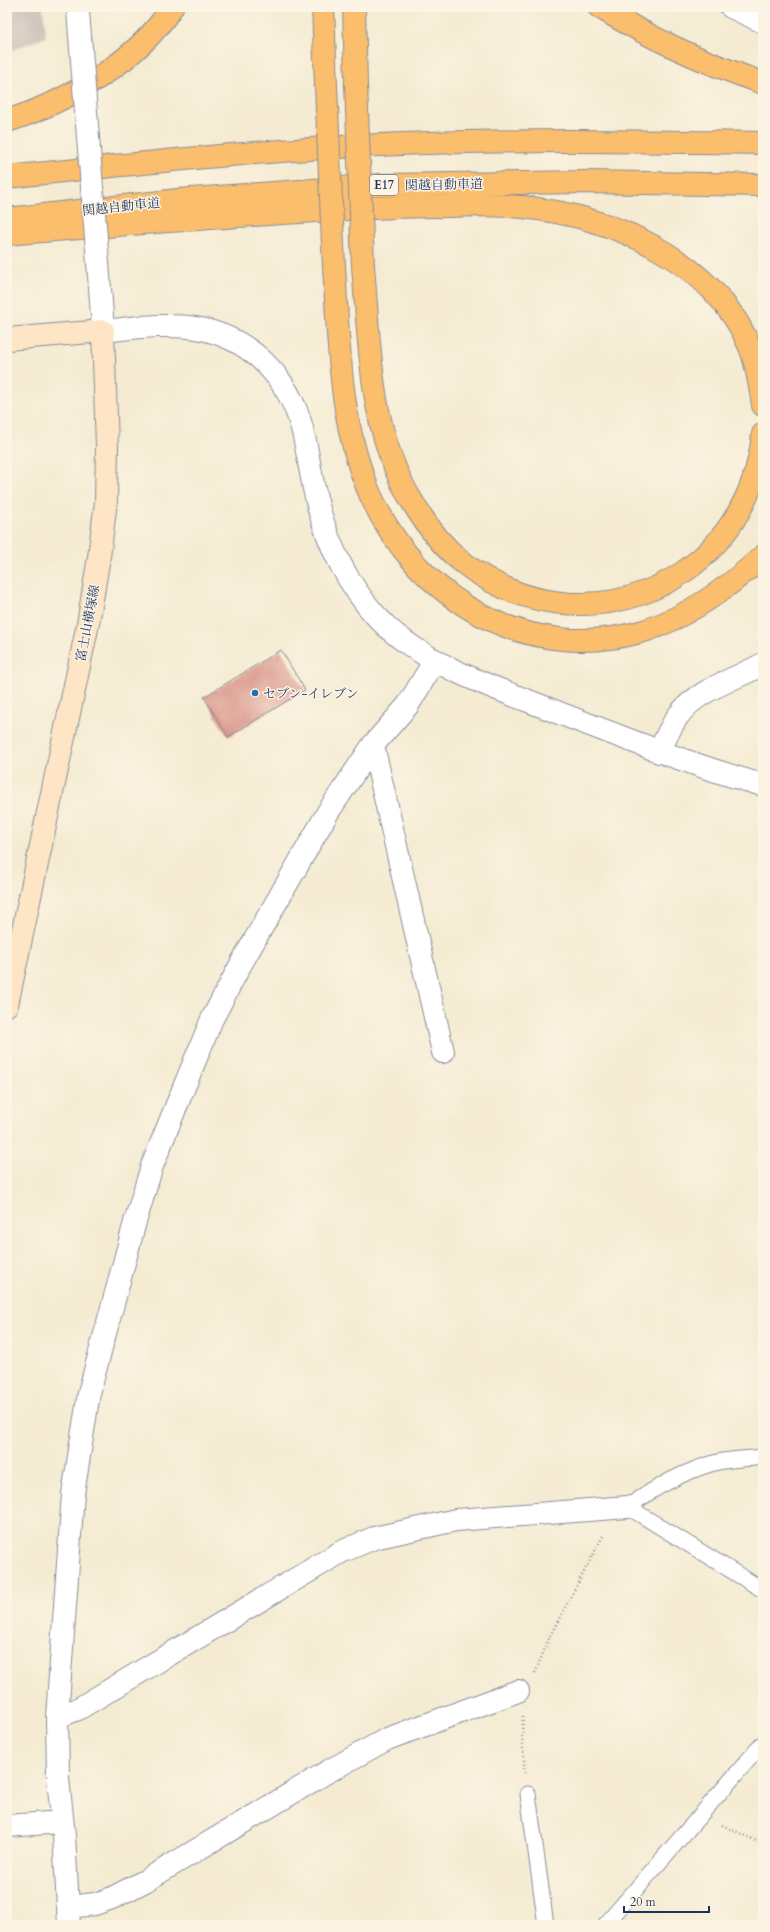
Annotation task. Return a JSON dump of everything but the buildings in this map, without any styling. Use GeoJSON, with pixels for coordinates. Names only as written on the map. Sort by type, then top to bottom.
{"type":"FeatureCollection","features":[{"type":"Feature","properties":{"kind":"highway"},"geometry":{"type":"LineString","coordinates":[[7,121],[27,115],[67,96],[110,70],[140,46],[166,17],[172,7]]}},
{"type":"Feature","properties":{"kind":"highway"},"geometry":{"type":"LineString","coordinates":[[322,7],[334,267],[341,377],[346,411],[356,457],[370,494],[388,528],[410,558],[434,584],[459,603],[511,628],[542,636],[576,640],[610,638],[647,630],[682,615],[714,596],[763,556]]}},
{"type":"Feature","properties":{"kind":"highway"},"geometry":{"type":"LineString","coordinates":[[354,7],[363,266],[374,389],[383,430],[396,471],[412,502],[437,537],[461,561],[492,581],[527,596],[557,603],[594,604],[627,598],[663,586],[691,568],[716,544],[738,515],[753,485],[761,452],[763,434]]}},
{"type":"Feature","properties":{"kind":"highway"},"geometry":{"type":"LineString","coordinates":[[599,7],[633,28],[679,50],[729,71],[763,83]]}},
{"type":"Feature","properties":{"kind":"highway"},"geometry":{"type":"LineString","coordinates":[[7,178],[180,158],[380,145],[583,140],[763,143]]}},
{"type":"Feature","properties":{"kind":"highway","name":"関越自動車道"},"geometry":{"type":"LineString","coordinates":[[7,219],[178,200],[381,185],[586,182],[763,185]]}},
{"type":"Feature","properties":{"kind":"highway"},"geometry":{"type":"LineString","coordinates":[[7,234],[224,216],[398,206],[522,207],[566,214],[610,226],[647,242],[680,263],[709,287],[732,314],[750,347],[760,381],[763,405]]}},
{"type":"Feature","properties":{"kind":"main road"},"geometry":{"type":"LineString","coordinates":[[7,339],[103,331]]}},
{"type":"Feature","properties":{"kind":"main road","name":"富士山横塚線"},"geometry":{"type":"LineString","coordinates":[[7,1005],[88,624],[99,557],[106,502],[107,446],[103,331]]}},
{"type":"Feature","properties":{"kind":"street"},"geometry":{"type":"LineString","coordinates":[[731,7],[763,22]]}},
{"type":"Feature","properties":{"kind":"street"},"geometry":{"type":"LineString","coordinates":[[77,9],[103,331],[168,326],[194,328],[219,333],[241,344],[260,357],[287,389],[292,401],[301,426],[322,522],[336,553],[351,581],[366,603],[384,624],[407,644],[435,660],[492,687],[659,752],[727,775],[763,785]]}},
{"type":"Feature","properties":{"kind":"street"},"geometry":{"type":"LineString","coordinates":[[435,660],[408,705],[373,745],[328,812],[242,962],[212,1019],[152,1166],[135,1222],[89,1393],[73,1494],[57,1717],[58,1778],[64,1836],[69,1916],[112,1898],[145,1881],[327,1772],[387,1740],[525,1685]]}},
{"type":"Feature","properties":{"kind":"street"},"geometry":{"type":"LineString","coordinates":[[659,752],[671,726],[686,706],[702,694],[763,664]]}},
{"type":"Feature","properties":{"kind":"street"},"geometry":{"type":"LineString","coordinates":[[373,745],[443,1052]]}},
{"type":"Feature","properties":{"kind":"street"},"geometry":{"type":"LineString","coordinates":[[57,1717],[78,1709],[341,1552],[374,1538],[456,1520],[622,1508]]}},
{"type":"Feature","properties":{"kind":"street"},"geometry":{"type":"LineString","coordinates":[[7,1826],[62,1822]]}},
{"type":"Feature","properties":{"kind":"lane"},"geometry":{"type":"LineString","coordinates":[[763,1456],[715,1463],[689,1471],[622,1508],[763,1590]]}},
{"type":"Feature","properties":{"kind":"lane"},"geometry":{"type":"LineString","coordinates":[[605,1925],[763,1743]]}},
{"type":"Feature","properties":{"kind":"lane"},"geometry":{"type":"LineString","coordinates":[[528,1794],[546,1925]]}},
{"type":"Feature","properties":{"kind":"path"},"geometry":{"type":"LineString","coordinates":[[525,1685],[611,1521],[622,1508]]}},
{"type":"Feature","properties":{"kind":"path"},"geometry":{"type":"LineString","coordinates":[[524,1714],[522,1756],[528,1794]]}},
{"type":"Feature","properties":{"kind":"path"},"geometry":{"type":"LineString","coordinates":[[700,1815],[763,1844]]}},
{"type":"Feature","properties":{"kind":"shaded area"},"geometry":{"type":"Polygon","coordinates":[[[7,7],[43,7],[46,37],[7,52],[7,7]]]}},
{"type":"Feature","properties":{"kind":"place","name":"セブン-イレブン"},"geometry":{"type":"Point","coordinates":[255,693]}}]}
